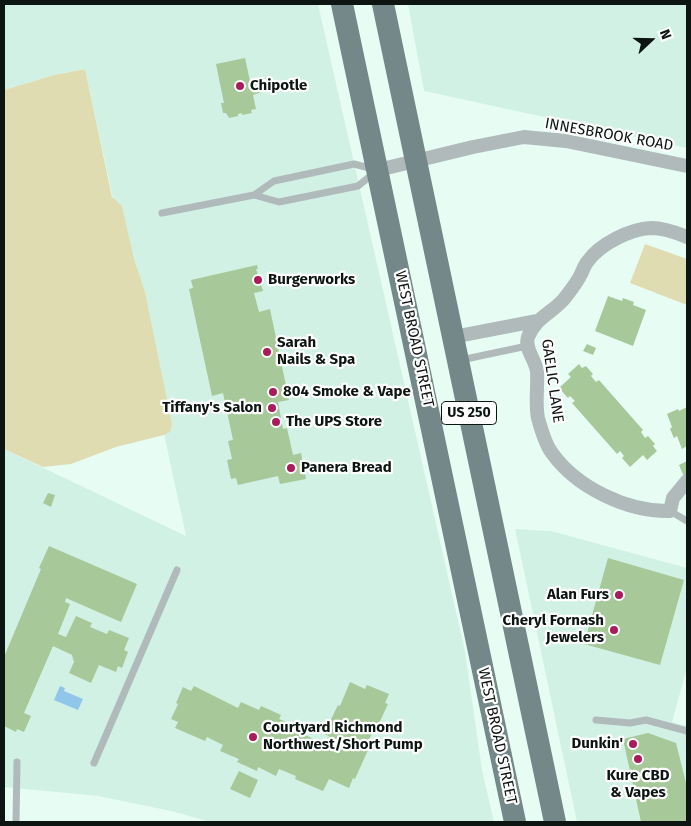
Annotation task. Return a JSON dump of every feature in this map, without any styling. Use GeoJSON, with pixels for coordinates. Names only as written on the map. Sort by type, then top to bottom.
{"type":"FeatureCollection","features":[{"type":"Feature","properties":{"kind":"main road","name":"WEST BROAD STREET"},"geometry":{"type":"LineString","coordinates":[[342,4],[515,822]]}},
{"type":"Feature","properties":{"kind":"main road","name":"US 250"},"geometry":{"type":"LineString","coordinates":[[383,4],[555,822]]}},
{"type":"Feature","properties":{"kind":"street","name":"INNESBROOK ROAD"},"geometry":{"type":"LineString","coordinates":[[378,170],[508,140],[537,137],[566,141],[687,166]]}},
{"type":"Feature","properties":{"kind":"street","name":"GAELIC LANE"},"geometry":{"type":"LineString","coordinates":[[453,337],[536,321],[552,311],[562,300],[580,276],[588,260],[611,242],[636,231],[650,228],[668,230],[687,236]]}},
{"type":"Feature","properties":{"kind":"street","name":"GAELIC LANE"},"geometry":{"type":"LineString","coordinates":[[536,321],[528,338],[528,346],[537,366],[537,405],[542,431],[550,452],[562,466],[593,490],[632,506],[656,511],[670,511]]}},
{"type":"Feature","properties":{"kind":"street"},"geometry":{"type":"LineString","coordinates":[[670,511],[673,498],[687,482]]}},
{"type":"Feature","properties":{"kind":"lane"},"geometry":{"type":"LineString","coordinates":[[162,213],[254,195],[274,181],[354,164],[378,170]]}},
{"type":"Feature","properties":{"kind":"lane"},"geometry":{"type":"LineString","coordinates":[[254,195],[279,202],[358,186],[378,170]]}},
{"type":"Feature","properties":{"kind":"lane"},"geometry":{"type":"LineString","coordinates":[[458,361],[528,346]]}},
{"type":"Feature","properties":{"kind":"lane"},"geometry":{"type":"LineString","coordinates":[[670,511],[687,521]]}},
{"type":"Feature","properties":{"kind":"lane"},"geometry":{"type":"LineString","coordinates":[[94,763],[177,570]]}},
{"type":"Feature","properties":{"kind":"lane"},"geometry":{"type":"LineString","coordinates":[[596,720],[630,723],[646,720],[687,731]]}},
{"type":"Feature","properties":{"kind":"lane"},"geometry":{"type":"LineString","coordinates":[[16,822],[17,762]]}},
{"type":"Feature","properties":{"kind":"shaded area"},"geometry":{"type":"Polygon","coordinates":[[[4,4],[318,4],[465,651],[482,770],[494,822],[210,822],[171,811],[98,796],[4,787],[4,449],[186,536],[85,69],[54,75],[4,90],[4,4]]]}},
{"type":"Feature","properties":{"kind":"shaded area"},"geometry":{"type":"Polygon","coordinates":[[[408,4],[687,4],[687,148],[424,91],[408,4]]]}},
{"type":"Feature","properties":{"kind":"shaded area"},"geometry":{"type":"Polygon","coordinates":[[[85,69],[112,197],[122,206],[134,259],[145,292],[172,424],[170,432],[164,435],[116,447],[71,464],[43,467],[4,449],[4,90],[54,75],[85,69]]]}},
{"type":"Feature","properties":{"kind":"shaded area"},"geometry":{"type":"Polygon","coordinates":[[[645,244],[687,259],[687,305],[630,283],[645,244]]]}},
{"type":"Feature","properties":{"kind":"shaded area"},"geometry":{"type":"Polygon","coordinates":[[[515,529],[551,531],[687,568],[687,668],[672,722],[687,726],[687,822],[577,822],[515,529]]]}},
{"type":"Feature","properties":{"kind":"water"},"geometry":{"type":"Polygon","coordinates":[[[60,686],[65,688],[64,691],[83,699],[78,710],[54,700],[60,686]]]}},
{"type":"Feature","properties":{"kind":"building","name":"Chipotle"},"geometry":{"type":"Polygon","coordinates":[[[245,58],[250,81],[258,78],[262,92],[253,95],[256,109],[251,110],[252,113],[242,115],[242,113],[229,118],[226,113],[223,113],[221,103],[224,103],[216,64],[245,58]]]}},
{"type":"Feature","properties":{"kind":"building"},"geometry":{"type":"Polygon","coordinates":[[[257,265],[258,269],[256,269],[263,291],[254,293],[259,312],[270,309],[289,400],[278,402],[283,429],[287,428],[293,455],[301,453],[306,479],[280,484],[278,476],[238,485],[236,478],[231,479],[227,460],[232,459],[228,441],[233,440],[223,393],[212,396],[189,289],[193,288],[191,280],[257,265]]]}},
{"type":"Feature","properties":{"kind":"building"},"geometry":{"type":"Polygon","coordinates":[[[608,296],[622,301],[623,298],[634,302],[633,305],[646,310],[633,346],[595,331],[608,296]]]}},
{"type":"Feature","properties":{"kind":"building"},"geometry":{"type":"Polygon","coordinates":[[[587,344],[596,348],[593,355],[583,351],[587,344]]]}},
{"type":"Feature","properties":{"kind":"building"},"geometry":{"type":"Polygon","coordinates":[[[579,364],[582,368],[586,366],[593,374],[591,376],[596,382],[599,380],[643,430],[641,432],[645,438],[648,436],[655,444],[653,446],[657,451],[647,460],[643,455],[630,467],[622,458],[624,456],[620,451],[617,454],[572,403],[575,401],[570,396],[568,398],[559,388],[571,377],[568,374],[579,364]]]}},
{"type":"Feature","properties":{"kind":"building"},"geometry":{"type":"Polygon","coordinates":[[[687,407],[687,446],[682,449],[677,436],[674,438],[670,429],[672,427],[667,414],[687,407]]]}},
{"type":"Feature","properties":{"kind":"building"},"geometry":{"type":"Polygon","coordinates":[[[687,461],[687,478],[685,479],[679,465],[687,461]]]}},
{"type":"Feature","properties":{"kind":"building"},"geometry":{"type":"Polygon","coordinates":[[[48,493],[55,495],[51,507],[43,503],[48,493]]]}},
{"type":"Feature","properties":{"kind":"building"},"geometry":{"type":"Polygon","coordinates":[[[49,546],[137,584],[121,622],[66,598],[65,602],[70,604],[58,634],[66,637],[76,616],[92,623],[90,627],[107,634],[109,630],[129,638],[124,650],[128,652],[122,668],[118,666],[116,672],[99,665],[91,683],[69,673],[74,662],[72,655],[53,646],[24,713],[31,716],[24,732],[17,729],[16,732],[4,726],[4,657],[49,546]]]}},
{"type":"Feature","properties":{"kind":"building"},"geometry":{"type":"Polygon","coordinates":[[[608,558],[684,580],[660,665],[584,644],[608,558]]]}},
{"type":"Feature","properties":{"kind":"building","name":"Courtyard Richmond Northwest/Short Pump"},"geometry":{"type":"Polygon","coordinates":[[[350,682],[365,689],[367,685],[389,694],[385,703],[388,704],[374,734],[372,733],[365,749],[368,750],[349,788],[329,779],[323,791],[295,779],[296,776],[279,769],[276,776],[258,767],[257,771],[237,762],[239,759],[220,751],[223,745],[207,737],[205,741],[175,728],[178,722],[171,719],[183,687],[191,691],[194,686],[238,708],[241,702],[259,710],[261,706],[281,715],[279,719],[298,727],[296,730],[325,745],[329,736],[324,734],[338,705],[340,706],[350,682]]]}},
{"type":"Feature","properties":{"kind":"building"},"geometry":{"type":"Polygon","coordinates":[[[648,733],[676,743],[687,787],[687,822],[641,822],[623,739],[648,733]]]}},
{"type":"Feature","properties":{"kind":"building"},"geometry":{"type":"Polygon","coordinates":[[[239,771],[258,780],[250,798],[230,789],[239,771]]]}},
{"type":"Feature","properties":{"kind":"place","name":"Chipotle"},"geometry":{"type":"Point","coordinates":[240,86]}},
{"type":"Feature","properties":{"kind":"place","name":"Burgerworks"},"geometry":{"type":"Point","coordinates":[258,280]}},
{"type":"Feature","properties":{"kind":"place","name":"Sarah Nails & Spa"},"geometry":{"type":"Point","coordinates":[267,352]}},
{"type":"Feature","properties":{"kind":"place","name":"804 Smoke & Vape"},"geometry":{"type":"Point","coordinates":[273,392]}},
{"type":"Feature","properties":{"kind":"place","name":"Tiffany's Salon"},"geometry":{"type":"Point","coordinates":[272,408]}},
{"type":"Feature","properties":{"kind":"place","name":"The UPS Store"},"geometry":{"type":"Point","coordinates":[276,422]}},
{"type":"Feature","properties":{"kind":"place","name":"Panera Bread"},"geometry":{"type":"Point","coordinates":[291,468]}},
{"type":"Feature","properties":{"kind":"place","name":"Alan Furs"},"geometry":{"type":"Point","coordinates":[619,595]}},
{"type":"Feature","properties":{"kind":"place","name":"Cheryl Fornash Jewelers"},"geometry":{"type":"Point","coordinates":[614,630]}},
{"type":"Feature","properties":{"kind":"place","name":"Courtyard Richmond Northwest/Short Pump"},"geometry":{"type":"Point","coordinates":[253,737]}},
{"type":"Feature","properties":{"kind":"place","name":"Dunkin'"},"geometry":{"type":"Point","coordinates":[633,744]}},
{"type":"Feature","properties":{"kind":"place","name":"Kure CBD & Vapes"},"geometry":{"type":"Point","coordinates":[638,759]}}]}
